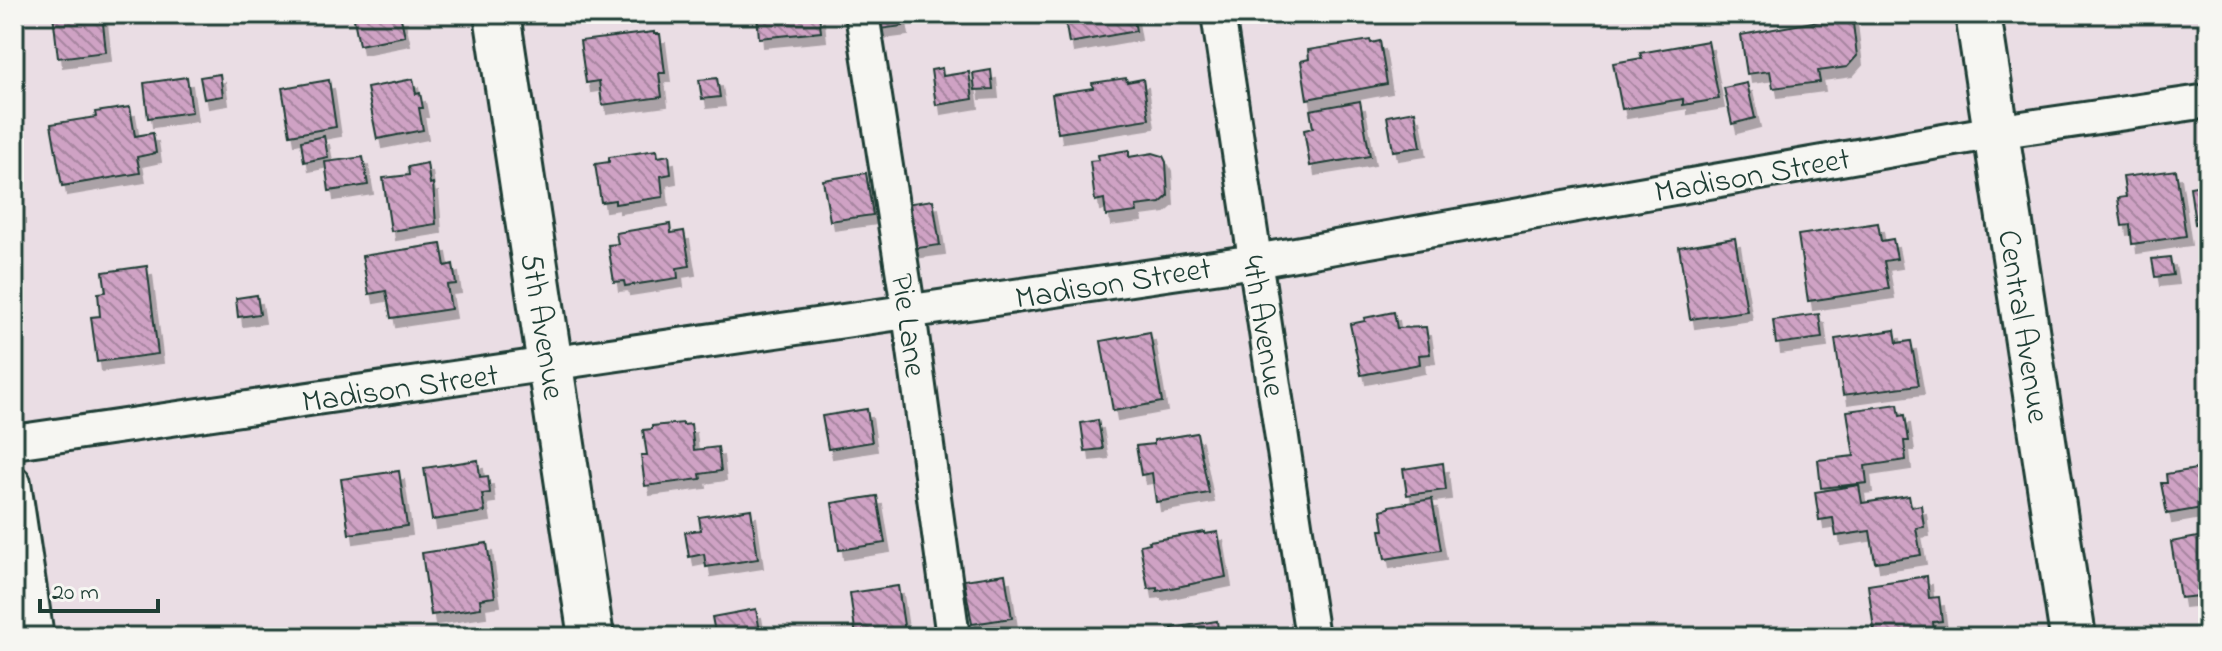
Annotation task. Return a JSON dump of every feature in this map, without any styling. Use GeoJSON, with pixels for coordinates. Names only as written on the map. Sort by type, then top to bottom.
{"type":"FeatureCollection","features":[{"type":"Feature","properties":{"kind":"street","name":"5th Avenue"},"geometry":{"type":"LineString","coordinates":[[497,14],[591,637]]}},
{"type":"Feature","properties":{"kind":"street","name":"Pie Lane"},"geometry":{"type":"LineString","coordinates":[[862,14],[909,313],[953,637]]}},
{"type":"Feature","properties":{"kind":"street","name":"4th Avenue"},"geometry":{"type":"LineString","coordinates":[[1218,14],[1312,637]]}},
{"type":"Feature","properties":{"kind":"street","name":"Central Avenue"},"geometry":{"type":"LineString","coordinates":[[1978,14],[2073,637]]}},
{"type":"Feature","properties":{"kind":"street","name":"Madison Street"},"geometry":{"type":"LineString","coordinates":[[14,442],[1255,261],[1995,132],[2208,101]]}},
{"type":"Feature","properties":{"kind":"street"},"geometry":{"type":"LineString","coordinates":[[14,483],[37,637]]}},
{"type":"Feature","properties":{"kind":"building"},"geometry":{"type":"Polygon","coordinates":[[[53,14],[102,14],[106,52],[58,58],[53,14]]]}},
{"type":"Feature","properties":{"kind":"building"},"geometry":{"type":"Polygon","coordinates":[[[353,14],[400,14],[405,36],[359,45],[353,14]]]}},
{"type":"Feature","properties":{"kind":"building"},"geometry":{"type":"Polygon","coordinates":[[[757,14],[819,14],[821,32],[759,38],[757,14]]]}},
{"type":"Feature","properties":{"kind":"building"},"geometry":{"type":"Polygon","coordinates":[[[870,14],[901,14],[903,26],[872,30],[870,14]]]}},
{"type":"Feature","properties":{"kind":"building"},"geometry":{"type":"Polygon","coordinates":[[[1064,14],[1133,14],[1136,31],[1069,43],[1064,14]]]}},
{"type":"Feature","properties":{"kind":"building"},"geometry":{"type":"Polygon","coordinates":[[[1852,15],[1857,56],[1847,67],[1818,71],[1820,82],[1773,88],[1770,71],[1747,74],[1741,35],[1852,15]]]}},
{"type":"Feature","properties":{"kind":"building"},"geometry":{"type":"Polygon","coordinates":[[[654,32],[660,34],[665,73],[659,73],[662,97],[602,105],[599,81],[586,83],[580,41],[654,32]]]}},
{"type":"Feature","properties":{"kind":"building"},"geometry":{"type":"Polygon","coordinates":[[[1370,40],[1371,43],[1380,41],[1387,84],[1307,99],[1301,61],[1309,59],[1308,50],[1370,40]]]}},
{"type":"Feature","properties":{"kind":"building"},"geometry":{"type":"Polygon","coordinates":[[[1708,41],[1719,99],[1683,105],[1683,99],[1622,109],[1613,63],[1642,58],[1640,53],[1708,41]]]}},
{"type":"Feature","properties":{"kind":"building"},"geometry":{"type":"Polygon","coordinates":[[[942,68],[943,76],[969,72],[973,99],[936,105],[931,70],[942,68]]]}},
{"type":"Feature","properties":{"kind":"building"},"geometry":{"type":"Polygon","coordinates":[[[991,70],[993,89],[975,90],[973,73],[991,70]]]}},
{"type":"Feature","properties":{"kind":"building"},"geometry":{"type":"Polygon","coordinates":[[[220,74],[223,96],[204,99],[200,77],[220,74]]]}},
{"type":"Feature","properties":{"kind":"building"},"geometry":{"type":"Polygon","coordinates":[[[187,77],[192,112],[148,118],[144,83],[187,77]]]}},
{"type":"Feature","properties":{"kind":"building"},"geometry":{"type":"Polygon","coordinates":[[[717,78],[720,97],[702,99],[699,80],[717,78]]]}},
{"type":"Feature","properties":{"kind":"building"},"geometry":{"type":"Polygon","coordinates":[[[1126,78],[1127,82],[1143,79],[1149,119],[1058,133],[1052,94],[1093,88],[1092,83],[1126,78]]]}},
{"type":"Feature","properties":{"kind":"building"},"geometry":{"type":"Polygon","coordinates":[[[413,79],[423,108],[419,108],[423,130],[377,139],[367,88],[413,79]]]}},
{"type":"Feature","properties":{"kind":"building"},"geometry":{"type":"Polygon","coordinates":[[[329,80],[336,127],[290,135],[282,88],[329,80]]]}},
{"type":"Feature","properties":{"kind":"building"},"geometry":{"type":"Polygon","coordinates":[[[1747,83],[1755,118],[1732,124],[1724,88],[1747,83]]]}},
{"type":"Feature","properties":{"kind":"building"},"geometry":{"type":"Polygon","coordinates":[[[1360,101],[1370,156],[1310,166],[1304,130],[1313,128],[1310,110],[1360,101]]]}},
{"type":"Feature","properties":{"kind":"building"},"geometry":{"type":"Polygon","coordinates":[[[130,107],[135,136],[153,133],[156,153],[137,157],[140,173],[62,186],[51,124],[96,117],[95,112],[130,107]]]}},
{"type":"Feature","properties":{"kind":"building"},"geometry":{"type":"Polygon","coordinates":[[[1415,111],[1421,147],[1393,151],[1387,116],[1415,111]]]}},
{"type":"Feature","properties":{"kind":"building"},"geometry":{"type":"Polygon","coordinates":[[[324,136],[328,157],[304,162],[301,141],[324,136]]]}},
{"type":"Feature","properties":{"kind":"building"},"geometry":{"type":"Polygon","coordinates":[[[657,150],[658,157],[669,155],[671,174],[661,176],[663,197],[615,204],[615,200],[601,202],[595,164],[609,162],[609,157],[657,150]]]}},
{"type":"Feature","properties":{"kind":"building"},"geometry":{"type":"Polygon","coordinates":[[[1129,150],[1129,157],[1153,153],[1163,156],[1168,196],[1160,203],[1136,206],[1137,212],[1106,216],[1104,199],[1095,201],[1090,161],[1099,160],[1098,155],[1129,150]]]}},
{"type":"Feature","properties":{"kind":"building"},"geometry":{"type":"Polygon","coordinates":[[[363,157],[368,185],[329,191],[325,162],[363,157]]]}},
{"type":"Feature","properties":{"kind":"building"},"geometry":{"type":"Polygon","coordinates":[[[427,163],[430,184],[433,183],[436,224],[391,231],[383,178],[409,175],[408,167],[427,163]]]}},
{"type":"Feature","properties":{"kind":"building"},"geometry":{"type":"Polygon","coordinates":[[[2176,170],[2186,236],[2132,244],[2130,225],[2122,226],[2118,198],[2126,197],[2123,177],[2176,170]]]}},
{"type":"Feature","properties":{"kind":"building"},"geometry":{"type":"Polygon","coordinates":[[[866,173],[873,215],[830,221],[823,180],[866,173]]]}},
{"type":"Feature","properties":{"kind":"building"},"geometry":{"type":"Polygon","coordinates":[[[2208,184],[2208,222],[2195,224],[2190,187],[2208,184]]]}},
{"type":"Feature","properties":{"kind":"building"},"geometry":{"type":"Polygon","coordinates":[[[933,200],[940,245],[911,249],[904,204],[933,200]]]}},
{"type":"Feature","properties":{"kind":"building"},"geometry":{"type":"Polygon","coordinates":[[[1878,223],[1881,241],[1893,239],[1897,259],[1884,261],[1889,289],[1808,301],[1798,235],[1878,223]]]}},
{"type":"Feature","properties":{"kind":"building"},"geometry":{"type":"Polygon","coordinates":[[[670,224],[671,233],[684,231],[690,266],[677,268],[678,278],[625,286],[624,281],[614,282],[608,245],[618,244],[616,233],[670,224]]]}},
{"type":"Feature","properties":{"kind":"building"},"geometry":{"type":"Polygon","coordinates":[[[1735,238],[1747,311],[1690,319],[1679,247],[1735,238]]]}},
{"type":"Feature","properties":{"kind":"building"},"geometry":{"type":"Polygon","coordinates":[[[441,244],[445,266],[453,264],[456,284],[447,285],[451,309],[391,318],[386,291],[369,294],[362,256],[441,244]]]}},
{"type":"Feature","properties":{"kind":"building"},"geometry":{"type":"Polygon","coordinates":[[[2170,257],[2173,275],[2155,277],[2152,259],[2170,257]]]}},
{"type":"Feature","properties":{"kind":"building"},"geometry":{"type":"Polygon","coordinates":[[[147,266],[158,354],[97,362],[91,317],[100,316],[98,293],[106,292],[103,272],[147,266]]]}},
{"type":"Feature","properties":{"kind":"building"},"geometry":{"type":"Polygon","coordinates":[[[257,295],[260,314],[238,317],[236,298],[257,295]]]}},
{"type":"Feature","properties":{"kind":"building"},"geometry":{"type":"Polygon","coordinates":[[[1394,312],[1397,328],[1426,327],[1430,354],[1419,355],[1420,364],[1361,375],[1350,324],[1394,312]]]}},
{"type":"Feature","properties":{"kind":"building"},"geometry":{"type":"Polygon","coordinates":[[[1819,314],[1822,338],[1776,344],[1773,320],[1819,314]]]}},
{"type":"Feature","properties":{"kind":"building"},"geometry":{"type":"Polygon","coordinates":[[[1895,330],[1897,343],[1911,341],[1919,385],[1843,395],[1835,339],[1895,330]]]}},
{"type":"Feature","properties":{"kind":"building"},"geometry":{"type":"Polygon","coordinates":[[[1150,332],[1162,402],[1113,411],[1101,341],[1150,332]]]}},
{"type":"Feature","properties":{"kind":"building"},"geometry":{"type":"Polygon","coordinates":[[[1898,404],[1900,416],[1905,415],[1909,441],[1904,441],[1906,460],[1865,466],[1867,483],[1821,488],[1818,460],[1854,456],[1847,411],[1898,404]]]}},
{"type":"Feature","properties":{"kind":"building"},"geometry":{"type":"Polygon","coordinates":[[[867,409],[872,442],[828,449],[822,416],[867,409]]]}},
{"type":"Feature","properties":{"kind":"building"},"geometry":{"type":"Polygon","coordinates":[[[1098,420],[1103,449],[1085,451],[1081,423],[1098,420]]]}},
{"type":"Feature","properties":{"kind":"building"},"geometry":{"type":"Polygon","coordinates":[[[691,424],[694,450],[718,447],[721,471],[700,474],[701,479],[645,486],[641,455],[647,455],[643,430],[691,424]]]}},
{"type":"Feature","properties":{"kind":"building"},"geometry":{"type":"Polygon","coordinates":[[[1197,433],[1209,493],[1156,502],[1152,473],[1141,475],[1136,446],[1197,433]]]}},
{"type":"Feature","properties":{"kind":"building"},"geometry":{"type":"Polygon","coordinates":[[[478,460],[480,477],[488,476],[490,493],[482,494],[485,512],[432,520],[424,468],[478,460]]]}},
{"type":"Feature","properties":{"kind":"building"},"geometry":{"type":"Polygon","coordinates":[[[1443,463],[1446,490],[1407,495],[1403,469],[1443,463]]]}},
{"type":"Feature","properties":{"kind":"building"},"geometry":{"type":"Polygon","coordinates":[[[2208,467],[2208,507],[2167,514],[2161,483],[2167,483],[2166,474],[2208,467]]]}},
{"type":"Feature","properties":{"kind":"building"},"geometry":{"type":"Polygon","coordinates":[[[399,471],[407,526],[349,534],[341,479],[399,471]]]}},
{"type":"Feature","properties":{"kind":"building"},"geometry":{"type":"Polygon","coordinates":[[[1859,485],[1862,503],[1909,496],[1911,507],[1921,505],[1924,527],[1916,528],[1921,555],[1875,562],[1870,531],[1836,536],[1833,518],[1819,520],[1815,492],[1859,485]]]}},
{"type":"Feature","properties":{"kind":"building"},"geometry":{"type":"Polygon","coordinates":[[[877,496],[885,543],[839,550],[832,503],[877,496]]]}},
{"type":"Feature","properties":{"kind":"building"},"geometry":{"type":"Polygon","coordinates":[[[1432,499],[1441,550],[1385,559],[1380,530],[1384,530],[1381,510],[1432,499]]]}},
{"type":"Feature","properties":{"kind":"building"},"geometry":{"type":"Polygon","coordinates":[[[751,509],[758,559],[706,567],[704,554],[689,557],[685,532],[701,530],[699,517],[751,509]]]}},
{"type":"Feature","properties":{"kind":"building"},"geometry":{"type":"Polygon","coordinates":[[[1218,532],[1226,577],[1157,591],[1157,588],[1148,589],[1140,545],[1218,532]]]}},
{"type":"Feature","properties":{"kind":"building"},"geometry":{"type":"Polygon","coordinates":[[[2208,535],[2208,595],[2180,598],[2171,542],[2208,535]]]}},
{"type":"Feature","properties":{"kind":"building"},"geometry":{"type":"Polygon","coordinates":[[[487,543],[495,597],[480,599],[481,608],[431,615],[422,553],[487,543]]]}},
{"type":"Feature","properties":{"kind":"building"},"geometry":{"type":"Polygon","coordinates":[[[1005,574],[1012,618],[972,624],[964,580],[1005,574]]]}},
{"type":"Feature","properties":{"kind":"building"},"geometry":{"type":"Polygon","coordinates":[[[1927,576],[1929,598],[1939,597],[1942,621],[1933,622],[1935,637],[1875,637],[1868,585],[1927,576]]]}},
{"type":"Feature","properties":{"kind":"building"},"geometry":{"type":"Polygon","coordinates":[[[898,586],[905,632],[856,637],[850,593],[898,586]]]}},
{"type":"Feature","properties":{"kind":"building"},"geometry":{"type":"Polygon","coordinates":[[[756,609],[761,637],[716,637],[712,617],[756,609]]]}},
{"type":"Feature","properties":{"kind":"building"},"geometry":{"type":"Polygon","coordinates":[[[1217,621],[1219,637],[1173,637],[1172,628],[1217,621]]]}}]}
